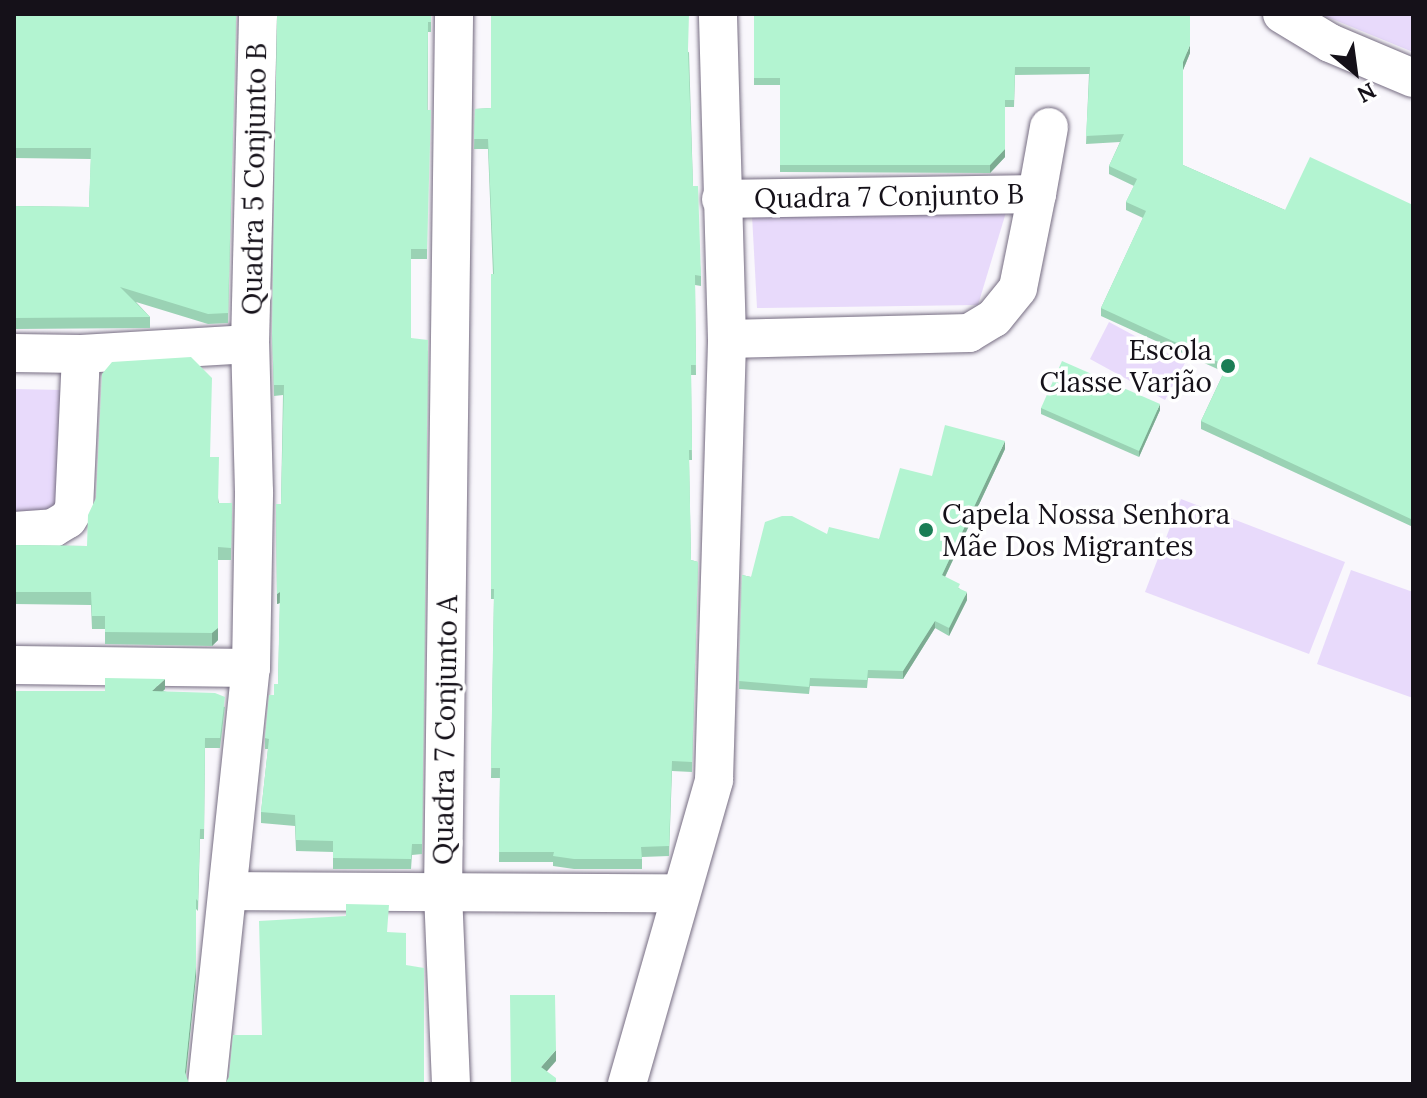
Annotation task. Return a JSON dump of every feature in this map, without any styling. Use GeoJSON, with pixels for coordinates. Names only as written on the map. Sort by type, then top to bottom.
{"type":"FeatureCollection","features":[{"type":"Feature","properties":{"kind":"street","name":"Quadra 5 Conjunto B"},"geometry":{"type":"LineString","coordinates":[[207,1084],[251,668],[254,492],[250,344],[258,14]]}},
{"type":"Feature","properties":{"kind":"street","name":"Quadra 7 Conjunto A"},"geometry":{"type":"LineString","coordinates":[[454,14],[443,894],[681,893]]}},
{"type":"Feature","properties":{"kind":"street"},"geometry":{"type":"LineString","coordinates":[[627,1084],[714,780],[727,339],[718,14]]}},
{"type":"Feature","properties":{"kind":"street"},"geometry":{"type":"LineString","coordinates":[[1282,14],[1330,43],[1413,78]]}},
{"type":"Feature","properties":{"kind":"street","name":"Quadra 7 Conjunto B"},"geometry":{"type":"LineString","coordinates":[[721,199],[1037,194],[1049,127]]}},
{"type":"Feature","properties":{"kind":"street"},"geometry":{"type":"LineString","coordinates":[[727,339],[969,333],[994,318],[1018,288],[1037,194]]}},
{"type":"Feature","properties":{"kind":"street"},"geometry":{"type":"LineString","coordinates":[[14,353],[81,354],[250,344]]}},
{"type":"Feature","properties":{"kind":"street"},"geometry":{"type":"LineString","coordinates":[[14,531],[53,528],[68,519],[74,509],[81,354]]}},
{"type":"Feature","properties":{"kind":"street"},"geometry":{"type":"LineString","coordinates":[[14,665],[251,668]]}},
{"type":"Feature","properties":{"kind":"street"},"geometry":{"type":"LineString","coordinates":[[229,891],[443,894],[451,1084]]}},
{"type":"Feature","properties":{"kind":"shaded area"},"geometry":{"type":"Polygon","coordinates":[[[1320,14],[1413,14],[1413,52],[1320,14]]]}},
{"type":"Feature","properties":{"kind":"shaded area"},"geometry":{"type":"Polygon","coordinates":[[[1007,209],[978,305],[757,308],[752,215],[1007,209]]]}},
{"type":"Feature","properties":{"kind":"shaded area"},"geometry":{"type":"Polygon","coordinates":[[[1109,322],[1185,363],[1165,400],[1090,359],[1109,322]]]}},
{"type":"Feature","properties":{"kind":"shaded area"},"geometry":{"type":"Polygon","coordinates":[[[14,389],[64,390],[61,513],[14,512],[14,389]]]}},
{"type":"Feature","properties":{"kind":"shaded area"},"geometry":{"type":"Polygon","coordinates":[[[1181,499],[1345,562],[1309,654],[1145,592],[1181,499]]]}},
{"type":"Feature","properties":{"kind":"shaded area"},"geometry":{"type":"Polygon","coordinates":[[[1351,570],[1413,592],[1413,698],[1317,664],[1351,570]]]}},
{"type":"Feature","properties":{"kind":"building"},"geometry":{"type":"Polygon","coordinates":[[[14,14],[236,14],[228,313],[208,314],[120,287],[150,317],[14,318],[14,206],[89,207],[91,148],[14,148],[14,14]]]}},
{"type":"Feature","properties":{"kind":"building"},"geometry":{"type":"Polygon","coordinates":[[[277,14],[431,14],[431,22],[428,22],[427,110],[431,110],[427,249],[411,249],[411,338],[428,340],[422,844],[412,844],[411,859],[333,858],[333,841],[296,840],[295,815],[261,812],[269,739],[265,738],[269,695],[274,695],[274,684],[278,684],[280,592],[277,594],[276,504],[281,504],[284,385],[274,385],[272,333],[277,14]]]}},
{"type":"Feature","properties":{"kind":"building"},"geometry":{"type":"Polygon","coordinates":[[[491,14],[689,14],[693,186],[698,186],[701,276],[695,275],[696,365],[691,365],[692,450],[689,450],[691,560],[698,562],[692,762],[672,761],[669,846],[641,847],[642,859],[574,859],[553,856],[554,852],[499,852],[500,768],[491,768],[494,589],[491,589],[491,274],[494,274],[488,139],[474,139],[475,109],[491,108],[491,14]]]}},
{"type":"Feature","properties":{"kind":"building"},"geometry":{"type":"Polygon","coordinates":[[[754,14],[1190,14],[1190,45],[1183,62],[1183,165],[1285,210],[1310,157],[1413,205],[1413,520],[1201,421],[1227,366],[1101,308],[1146,211],[1126,202],[1137,179],[1109,166],[1124,134],[1086,136],[1090,67],[1015,67],[1014,100],[1005,100],[1005,149],[990,165],[780,165],[780,78],[754,78],[754,14]]]}},
{"type":"Feature","properties":{"kind":"building"},"geometry":{"type":"Polygon","coordinates":[[[191,357],[212,378],[210,457],[219,457],[218,503],[232,503],[231,548],[218,547],[218,628],[212,633],[105,632],[105,616],[92,616],[91,592],[14,592],[14,545],[87,546],[88,515],[96,498],[102,374],[112,362],[191,357]]]}},
{"type":"Feature","properties":{"kind":"building"},"geometry":{"type":"Polygon","coordinates":[[[1062,361],[1160,404],[1139,451],[1041,408],[1062,361]]]}},
{"type":"Feature","properties":{"kind":"building"},"geometry":{"type":"Polygon","coordinates":[[[945,425],[1005,441],[942,575],[960,584],[958,588],[967,592],[949,628],[935,621],[903,671],[868,670],[867,680],[810,678],[809,687],[739,681],[742,575],[751,577],[765,522],[792,516],[827,534],[829,527],[879,539],[900,468],[932,476],[945,425]]]}},
{"type":"Feature","properties":{"kind":"building"},"geometry":{"type":"Polygon","coordinates":[[[105,678],[165,679],[152,691],[215,693],[225,697],[220,738],[205,738],[204,829],[200,829],[198,901],[196,899],[196,967],[185,1072],[189,1084],[14,1084],[14,691],[105,691],[105,678]]]}},
{"type":"Feature","properties":{"kind":"building"},"geometry":{"type":"Polygon","coordinates":[[[346,904],[389,905],[387,932],[406,933],[406,965],[424,968],[424,1084],[225,1084],[229,1077],[233,1035],[262,1035],[259,921],[346,916],[346,904]]]}},
{"type":"Feature","properties":{"kind":"building"},"geometry":{"type":"Polygon","coordinates":[[[510,995],[555,995],[556,1050],[541,1067],[556,1078],[556,1084],[511,1084],[510,995]]]}},
{"type":"Feature","properties":{"kind":"place","name":"Escola Classe Varjão"},"geometry":{"type":"Point","coordinates":[1228,366]}},
{"type":"Feature","properties":{"kind":"place","name":"Capela Nossa Senhora Mãe Dos Migrantes"},"geometry":{"type":"Point","coordinates":[926,530]}}]}
